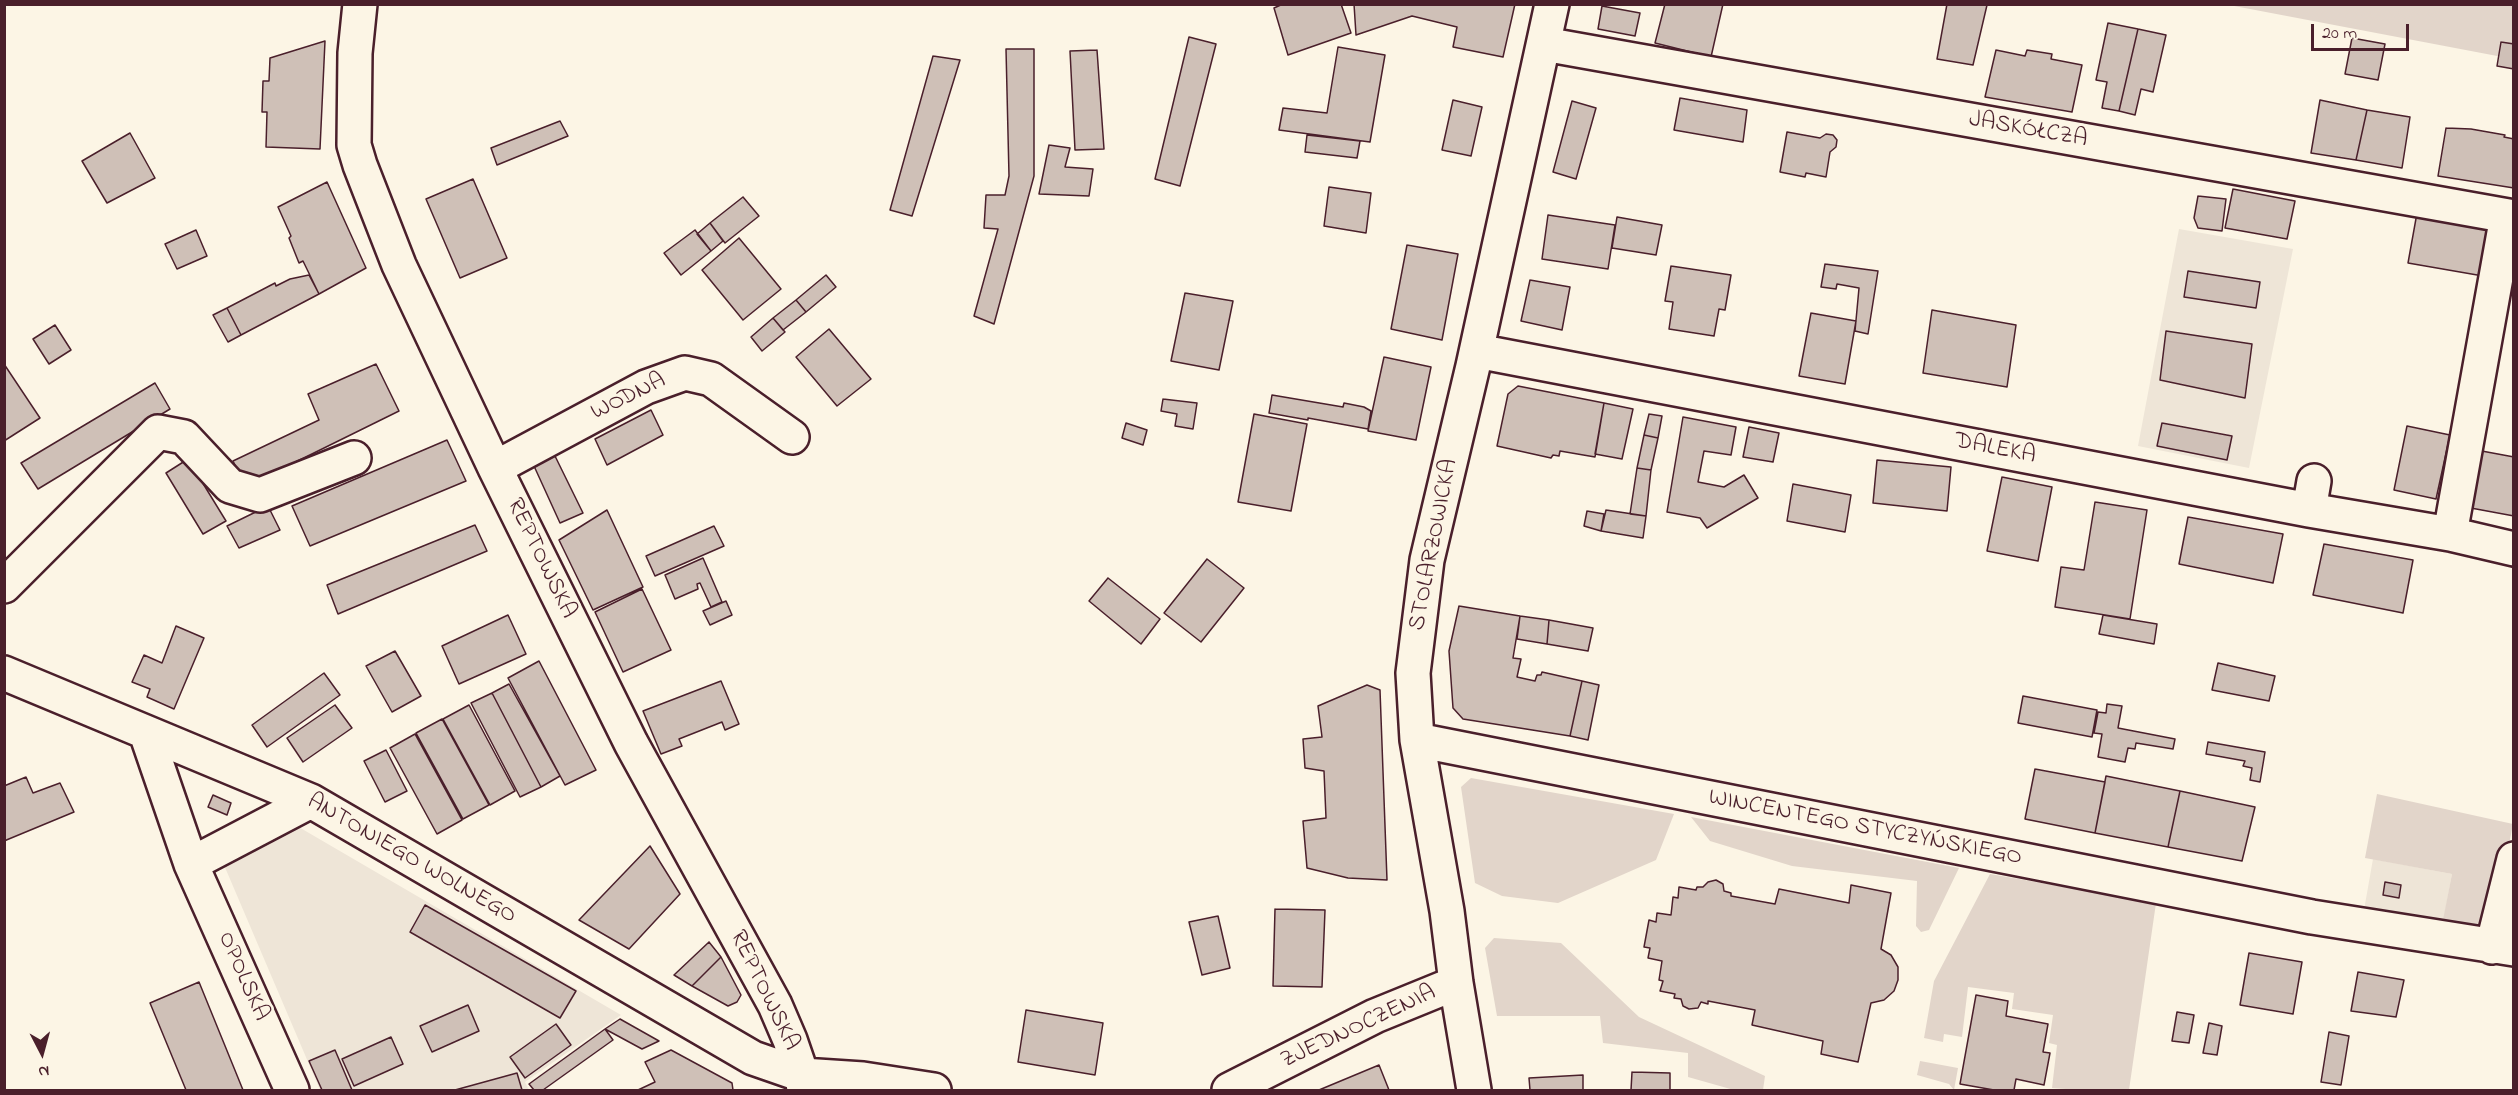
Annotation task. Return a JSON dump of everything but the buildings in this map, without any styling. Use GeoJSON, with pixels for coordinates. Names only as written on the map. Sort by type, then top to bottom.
{"type":"FeatureCollection","features":[{"type":"Feature","properties":{"kind":"street","name":"REPTOWSKA"},"geometry":{"type":"LineString","coordinates":[[360,4],[355,53],[354,145],[399,265],[495,468],[631,743],[775,1005],[798,1085]]}},
{"type":"Feature","properties":{"kind":"street","name":"STOLARZOWICKA"},"geometry":{"type":"LineString","coordinates":[[1474,1090],[1418,740],[1413,673],[1427,560],[1477,351],[1552,4]]}},
{"type":"Feature","properties":{"kind":"street","name":"JASKÓŁCZA"},"geometry":{"type":"LineString","coordinates":[[1544,44],[2511,216]]}},
{"type":"Feature","properties":{"kind":"street"},"geometry":{"type":"LineString","coordinates":[[2450,534],[2511,216]]}},
{"type":"Feature","properties":{"kind":"street","name":"DALEKA"},"geometry":{"type":"LineString","coordinates":[[1477,351],[2311,495],[2450,534],[2514,549]]}},
{"type":"Feature","properties":{"kind":"street","name":"WODNA"},"geometry":{"type":"LineString","coordinates":[[495,468],[646,387],[685,372],[711,379],[792,436]]}},
{"type":"Feature","properties":{"kind":"street"},"geometry":{"type":"LineString","coordinates":[[4,586],[158,432],[183,436],[230,486],[260,495],[354,458]]}},
{"type":"Feature","properties":{"kind":"street","name":"ANTONIEGO WOLNEGO"},"geometry":{"type":"LineString","coordinates":[[4,673],[311,801],[798,1085]]}},
{"type":"Feature","properties":{"kind":"street","name":"OPOLSKA"},"geometry":{"type":"LineString","coordinates":[[146,733],[191,864],[292,1090]]}},
{"type":"Feature","properties":{"kind":"street","name":"WINCENTEGO STYCZYŃSKIEGO"},"geometry":{"type":"LineString","coordinates":[[1418,740],[2312,917],[2503,948]]}},
{"type":"Feature","properties":{"kind":"street"},"geometry":{"type":"LineString","coordinates":[[191,864],[311,801]]}},
{"type":"Feature","properties":{"kind":"street"},"geometry":{"type":"LineString","coordinates":[[2503,948],[2514,859]]}},
{"type":"Feature","properties":{"kind":"street","name":"ZJEDNOCZENIA"},"geometry":{"type":"LineString","coordinates":[[1229,1090],[1375,1016],[1456,983]]}},
{"type":"Feature","properties":{"kind":"street"},"geometry":{"type":"LineString","coordinates":[[798,1085],[863,1079],[934,1090]]}},
{"type":"Feature","properties":{"kind":"shaded area"},"geometry":{"type":"Polygon","coordinates":[[[2229,5],[2513,5],[2513,59],[2229,5]]]}},
{"type":"Feature","properties":{"kind":"shaded area"},"geometry":{"type":"Polygon","coordinates":[[[2179,229],[2293,249],[2249,468],[2138,446],[2179,229]]]}},
{"type":"Feature","properties":{"kind":"shaded area"},"geometry":{"type":"Polygon","coordinates":[[[1471,778],[1674,814],[1656,860],[1558,903],[1502,896],[1475,883],[1461,787],[1471,778]]]}},
{"type":"Feature","properties":{"kind":"shaded area"},"geometry":{"type":"Polygon","coordinates":[[[2377,794],[2513,824],[2493,925],[2483,931],[2441,930],[2452,874],[2365,858],[2377,794]]]}},
{"type":"Feature","properties":{"kind":"shaded area"},"geometry":{"type":"Polygon","coordinates":[[[1691,817],[1959,868],[1929,930],[1921,932],[1916,926],[1917,881],[1792,866],[1710,841],[1691,817]]]}},
{"type":"Feature","properties":{"kind":"shaded area"},"geometry":{"type":"Polygon","coordinates":[[[297,826],[621,1015],[525,1082],[529,1090],[320,1090],[221,858],[297,826]]]}},
{"type":"Feature","properties":{"kind":"shaded area"},"geometry":{"type":"Polygon","coordinates":[[[2373,859],[2452,874],[2443,923],[2364,910],[2373,859]]]}},
{"type":"Feature","properties":{"kind":"shaded area"},"geometry":{"type":"Polygon","coordinates":[[[1990,874],[2156,903],[2129,1090],[2052,1088],[2057,1045],[2049,1043],[2053,1015],[2012,1009],[2014,993],[1968,987],[1962,1037],[1944,1034],[1943,1042],[1924,1038],[1934,981],[1990,874]]]}},
{"type":"Feature","properties":{"kind":"shaded area"},"geometry":{"type":"Polygon","coordinates":[[[1494,938],[1561,943],[1639,1017],[1765,1076],[1763,1090],[1734,1090],[1688,1077],[1688,1053],[1603,1043],[1600,1016],[1497,1016],[1485,948],[1494,938]]]}},
{"type":"Feature","properties":{"kind":"shaded area"},"geometry":{"type":"Polygon","coordinates":[[[1920,1061],[1958,1068],[1954,1090],[1949,1084],[1917,1075],[1920,1061]]]}}]}
